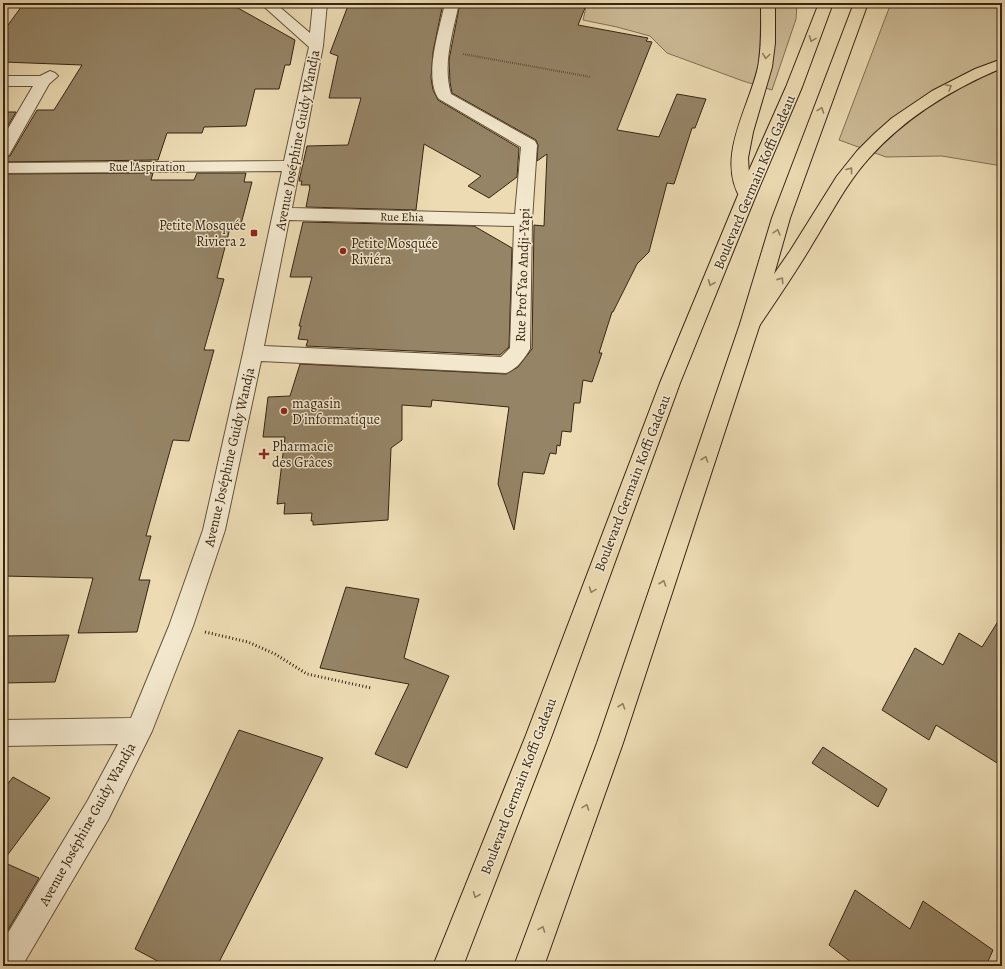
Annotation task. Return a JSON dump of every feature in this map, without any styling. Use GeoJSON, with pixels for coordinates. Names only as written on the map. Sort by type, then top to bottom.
{"type":"FeatureCollection","features":[{"type":"Feature","properties":{"kind":"main road"},"geometry":{"type":"LineString","coordinates":[[747,195],[740,173],[740,156],[744,137],[765,67],[769,29],[768,3]]}},
{"type":"Feature","properties":{"kind":"main road","name":"Boulevard Germain Koffi Gadeau"},"geometry":{"type":"LineString","coordinates":[[448,960],[539,735],[670,383],[747,195],[794,87],[826,3]]}},
{"type":"Feature","properties":{"kind":"main road"},"geometry":{"type":"LineString","coordinates":[[529,966],[610,743],[750,324],[781,218],[861,3]]}},
{"type":"Feature","properties":{"kind":"main road"},"geometry":{"type":"LineString","coordinates":[[750,324],[789,268],[847,173],[865,152],[903,117],[922,103],[956,83],[1002,63]]}},
{"type":"Feature","properties":{"kind":"street"},"geometry":{"type":"LineString","coordinates":[[267,3],[316,46]]}},
{"type":"Feature","properties":{"kind":"street","name":"Avenue Joséphine Guidy Wandja"},"geometry":{"type":"LineString","coordinates":[[6,966],[98,810],[138,731],[181,626],[214,530],[292,166],[316,46],[320,3]]}},
{"type":"Feature","properties":{"kind":"street","name":"Rue Prof Yao Andji-Yapi"},"geometry":{"type":"LineString","coordinates":[[253,353],[506,365],[520,349],[523,220],[529,145],[444,96],[441,88],[440,74],[452,3]]}},
{"type":"Feature","properties":{"kind":"street"},"geometry":{"type":"LineString","coordinates":[[3,81],[46,79],[3,151]]}},
{"type":"Feature","properties":{"kind":"street","name":"Rue l'Aspiration"},"geometry":{"type":"LineString","coordinates":[[3,168],[292,166]]}},
{"type":"Feature","properties":{"kind":"street","name":"Rue Ehia"},"geometry":{"type":"LineString","coordinates":[[282,214],[523,220]]}},
{"type":"Feature","properties":{"kind":"street"},"geometry":{"type":"LineString","coordinates":[[3,733],[138,731]]}},
{"type":"Feature","properties":{"kind":"path"},"geometry":{"type":"LineString","coordinates":[[443,50],[591,78]]}},
{"type":"Feature","properties":{"kind":"path"},"geometry":{"type":"LineString","coordinates":[[181,626],[248,642],[275,654],[307,674],[371,688]]}},
{"type":"Feature","properties":{"kind":"shaded area"},"geometry":{"type":"Polygon","coordinates":[[[587,3],[797,3],[796,19],[772,90],[667,53],[650,36],[583,20],[587,3]]]}},
{"type":"Feature","properties":{"kind":"shaded area"},"geometry":{"type":"Polygon","coordinates":[[[891,3],[1002,3],[1002,166],[942,156],[886,157],[839,140],[891,3]]]}},
{"type":"Feature","properties":{"kind":"building"},"geometry":{"type":"Polygon","coordinates":[[[24,3],[229,3],[295,40],[290,65],[285,65],[279,89],[255,89],[246,126],[204,127],[202,133],[167,133],[158,160],[3,162],[3,157],[10,156],[37,110],[54,110],[82,65],[3,62],[3,32],[24,3]]]}},
{"type":"Feature","properties":{"kind":"building"},"geometry":{"type":"Polygon","coordinates":[[[349,3],[443,3],[433,52],[431,78],[433,90],[438,100],[519,148],[517,177],[489,198],[468,186],[481,176],[424,144],[416,210],[306,207],[310,185],[301,185],[302,181],[299,181],[307,146],[348,145],[361,98],[329,98],[338,56],[330,53],[349,3]]]}},
{"type":"Feature","properties":{"kind":"building"},"geometry":{"type":"Polygon","coordinates":[[[460,3],[587,3],[578,25],[648,38],[646,41],[652,42],[617,130],[659,137],[677,94],[706,99],[695,128],[692,128],[674,184],[667,183],[649,252],[637,264],[612,312],[599,353],[602,353],[592,382],[583,380],[580,403],[574,403],[571,432],[562,431],[560,446],[557,445],[556,454],[550,453],[544,474],[523,472],[514,530],[498,484],[509,407],[432,400],[431,407],[402,405],[402,440],[391,448],[388,520],[313,525],[313,521],[311,521],[312,513],[284,514],[285,503],[277,504],[285,437],[263,437],[268,397],[290,396],[300,364],[506,374],[518,367],[532,349],[534,225],[544,226],[547,154],[537,161],[538,145],[536,140],[452,93],[449,60],[460,3]]]}},
{"type":"Feature","properties":{"kind":"building"},"geometry":{"type":"Polygon","coordinates":[[[3,112],[16,112],[3,134],[3,112]]]}},
{"type":"Feature","properties":{"kind":"building"},"geometry":{"type":"Polygon","coordinates":[[[153,173],[151,180],[194,180],[197,173],[246,173],[244,182],[252,182],[240,228],[230,228],[217,278],[224,279],[204,350],[214,350],[189,441],[173,440],[146,536],[151,536],[139,580],[150,580],[137,632],[78,633],[93,578],[3,576],[3,174],[153,173]]]}},
{"type":"Feature","properties":{"kind":"building"},"geometry":{"type":"Polygon","coordinates":[[[303,222],[474,226],[512,248],[509,347],[500,355],[306,346],[308,340],[298,339],[301,326],[299,326],[312,277],[290,277],[303,222]]]}},
{"type":"Feature","properties":{"kind":"building"},"geometry":{"type":"Polygon","coordinates":[[[346,587],[419,599],[404,658],[449,676],[407,768],[375,754],[409,684],[320,668],[346,587]]]}},
{"type":"Feature","properties":{"kind":"building"},"geometry":{"type":"Polygon","coordinates":[[[1002,615],[1002,766],[936,725],[929,740],[882,710],[915,648],[943,665],[959,633],[982,647],[1002,615]]]}},
{"type":"Feature","properties":{"kind":"building"},"geometry":{"type":"Polygon","coordinates":[[[69,635],[55,682],[3,683],[3,636],[69,635]]]}},
{"type":"Feature","properties":{"kind":"building"},"geometry":{"type":"Polygon","coordinates":[[[239,730],[323,758],[217,966],[167,966],[135,949],[239,730]]]}},
{"type":"Feature","properties":{"kind":"building"},"geometry":{"type":"Polygon","coordinates":[[[823,747],[887,789],[878,807],[812,763],[823,747]]]}},
{"type":"Feature","properties":{"kind":"building"},"geometry":{"type":"Polygon","coordinates":[[[13,777],[50,798],[3,861],[3,790],[13,777]]]}},
{"type":"Feature","properties":{"kind":"building"},"geometry":{"type":"Polygon","coordinates":[[[3,862],[39,878],[3,938],[3,862]]]}},
{"type":"Feature","properties":{"kind":"building"},"geometry":{"type":"Polygon","coordinates":[[[855,890],[910,929],[923,901],[993,950],[986,966],[856,966],[829,945],[855,890]]]}},
{"type":"Feature","properties":{"kind":"place","name":"Petite Mosquée Riviera 2"},"geometry":{"type":"Point","coordinates":[254,233]}},
{"type":"Feature","properties":{"kind":"place","name":"Petite Mosquée Riviéra"},"geometry":{"type":"Point","coordinates":[343,251]}},
{"type":"Feature","properties":{"kind":"place","name":"magasin D'informatique"},"geometry":{"type":"Point","coordinates":[284,411]}},
{"type":"Feature","properties":{"kind":"place","name":"Pharmacie des Grâces"},"geometry":{"type":"Point","coordinates":[264,454]}}]}
